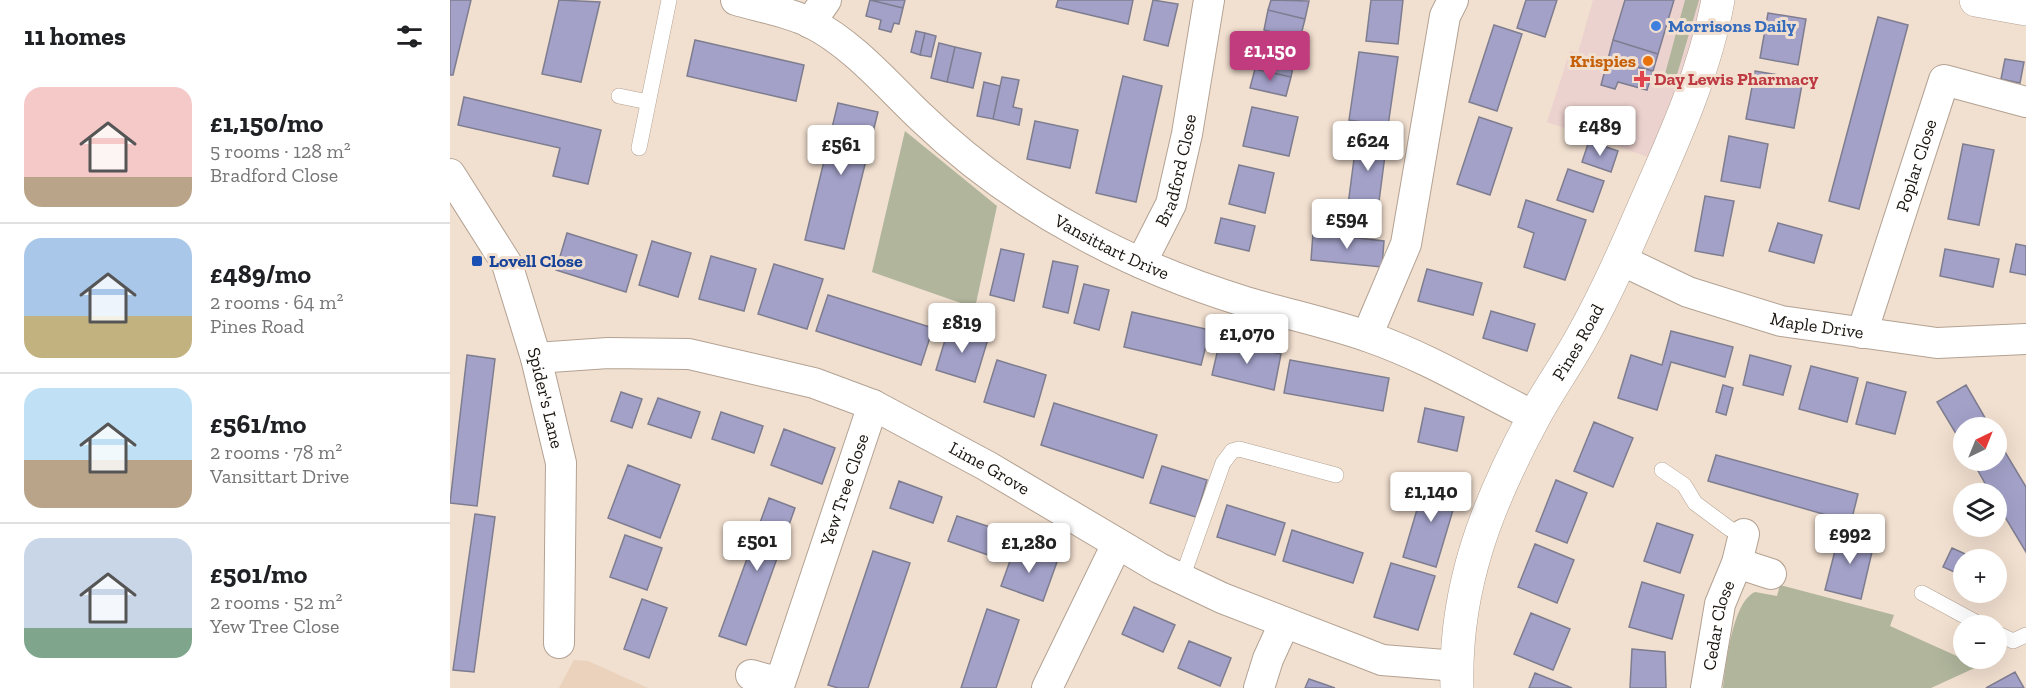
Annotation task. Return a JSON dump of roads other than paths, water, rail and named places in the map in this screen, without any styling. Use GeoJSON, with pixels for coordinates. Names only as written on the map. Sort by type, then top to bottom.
{"type":"FeatureCollection","features":[{"type":"Feature","properties":{"kind":"street","name":"Vansittart Drive"},"geometry":{"type":"LineString","coordinates":[[736,0],[818,11],[882,80],[965,158],[1008,190],[1077,232],[1141,263],[1242,301],[1367,336],[1449,370],[1534,416]]}},
{"type":"Feature","properties":{"kind":"street","name":"Bradford Close"},"geometry":{"type":"LineString","coordinates":[[1141,263],[1171,204],[1187,134],[1209,0]]}},
{"type":"Feature","properties":{"kind":"street"},"geometry":{"type":"LineString","coordinates":[[1367,336],[1406,244],[1445,16],[1453,0]]}},
{"type":"Feature","properties":{"kind":"street","name":"Pines Road"},"geometry":{"type":"LineString","coordinates":[[1457,677],[1462,604],[1477,541],[1497,490],[1534,416],[1583,336],[1621,260],[1679,129],[1711,35],[1718,0]]}},
{"type":"Feature","properties":{"kind":"street"},"geometry":{"type":"LineString","coordinates":[[1976,0],[2018,6]]}},
{"type":"Feature","properties":{"kind":"street","name":"Poplar Close"},"geometry":{"type":"LineString","coordinates":[[1862,333],[1944,80],[2026,102]]}},
{"type":"Feature","properties":{"kind":"street","name":"Spider's Lane"},"geometry":{"type":"LineString","coordinates":[[453,184],[507,264],[536,358],[561,463],[559,643]]}},
{"type":"Feature","properties":{"kind":"street","name":"Maple Drive"},"geometry":{"type":"LineString","coordinates":[[1621,260],[1688,292],[1781,321],[1937,342],[2026,339]]}},
{"type":"Feature","properties":{"kind":"street","name":"Lime Grove"},"geometry":{"type":"LineString","coordinates":[[536,358],[608,354],[689,354],[814,383],[873,405],[987,466],[1117,544],[1182,578],[1284,624],[1382,660],[1457,677]]}},
{"type":"Feature","properties":{"kind":"street","name":"Yew Tree Close"},"geometry":{"type":"LineString","coordinates":[[751,675],[780,683],[873,405]]}},
{"type":"Feature","properties":{"kind":"street"},"geometry":{"type":"LineString","coordinates":[[1047,688],[1117,544]]}},
{"type":"Feature","properties":{"kind":"street","name":"Cedar Close"},"geometry":{"type":"LineString","coordinates":[[1706,688],[1720,604],[1741,548],[1771,574]]}},
{"type":"Feature","properties":{"kind":"street"},"geometry":{"type":"LineString","coordinates":[[1259,688],[1268,659],[1284,624]]}},
{"type":"Feature","properties":{"kind":"lane"},"geometry":{"type":"LineString","coordinates":[[639,148],[669,0]]}},
{"type":"Feature","properties":{"kind":"lane"},"geometry":{"type":"LineString","coordinates":[[619,96],[648,102]]}},
{"type":"Feature","properties":{"kind":"lane"},"geometry":{"type":"LineString","coordinates":[[1182,578],[1223,463],[1232,451],[1239,449],[1336,475]]}},
{"type":"Feature","properties":{"kind":"lane"},"geometry":{"type":"LineString","coordinates":[[1662,470],[1684,485],[1695,503],[1730,529],[1741,548]]}},
{"type":"Feature","properties":{"kind":"lane"},"geometry":{"type":"LineString","coordinates":[[1922,593],[1963,615]]}},
{"type":"Feature","properties":{"kind":"lane"},"geometry":{"type":"LineString","coordinates":[[2007,638],[2013,641],[2026,635]]}},
{"type":"Feature","properties":{"kind":"place","name":"Morrisons Daily"},"geometry":{"type":"Point","coordinates":[1656,26]}},
{"type":"Feature","properties":{"kind":"place","name":"Krispies"},"geometry":{"type":"Point","coordinates":[1648,61]}},
{"type":"Feature","properties":{"kind":"place","name":"Day Lewis Pharmacy"},"geometry":{"type":"Point","coordinates":[1642,79]}},
{"type":"Feature","properties":{"kind":"place","name":"Lovell Close"},"geometry":{"type":"Point","coordinates":[477,261]}}]}
